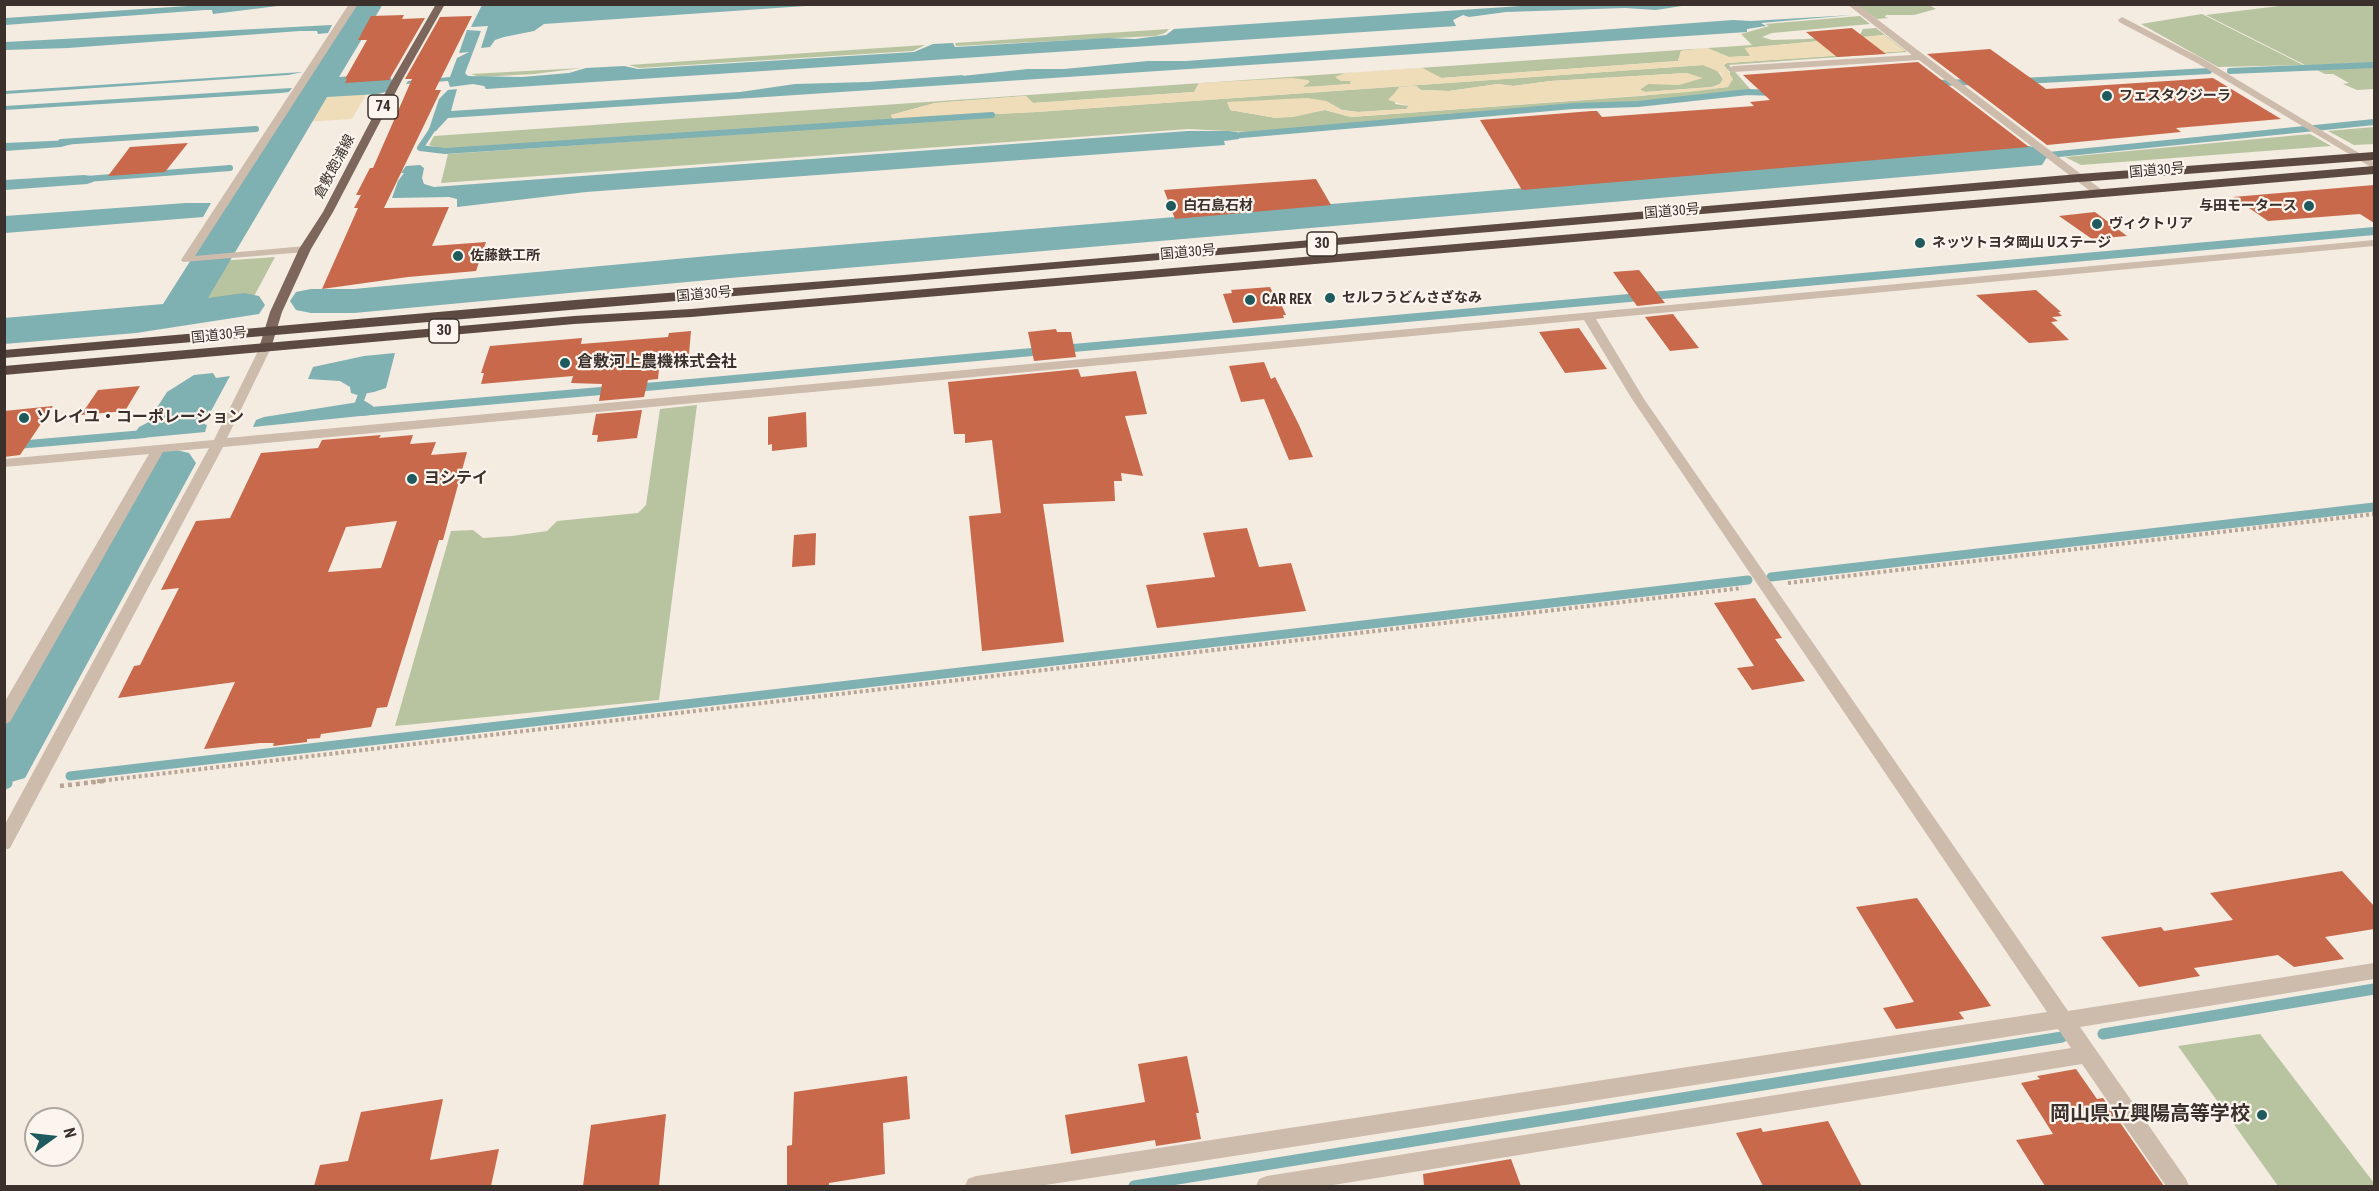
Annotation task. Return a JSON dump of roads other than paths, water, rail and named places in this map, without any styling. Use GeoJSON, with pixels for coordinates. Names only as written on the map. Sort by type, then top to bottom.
{"type":"FeatureCollection","features":[{"type":"Feature","properties":{"kind":"highway","name":"国道30号"},"geometry":{"type":"LineString","coordinates":[[4,354],[1867,198],[2079,178],[2374,156]]}},
{"type":"Feature","properties":{"kind":"highway","name":"国道30号"},"geometry":{"type":"LineString","coordinates":[[4,371],[574,320],[692,313],[2374,168]]}},
{"type":"Feature","properties":{"kind":"main road","name":"倉敷飽浦線"},"geometry":{"type":"LineString","coordinates":[[265,348],[269,331],[305,249],[328,212],[397,80],[441,4]]}},
{"type":"Feature","properties":{"kind":"street"},"geometry":{"type":"LineString","coordinates":[[305,249],[187,260],[354,4]]}},
{"type":"Feature","properties":{"kind":"street"},"geometry":{"type":"LineString","coordinates":[[1851,4],[2098,192]]}},
{"type":"Feature","properties":{"kind":"street"},"geometry":{"type":"LineString","coordinates":[[2122,20],[2200,61],[2374,168]]}},
{"type":"Feature","properties":{"kind":"street"},"geometry":{"type":"LineString","coordinates":[[1733,69],[1920,57]]}},
{"type":"Feature","properties":{"kind":"street"},"geometry":{"type":"LineString","coordinates":[[4,463],[2374,243]]}},
{"type":"Feature","properties":{"kind":"street"},"geometry":{"type":"LineString","coordinates":[[1588,316],[1638,399],[1764,585],[2178,1186]]}},
{"type":"Feature","properties":{"kind":"street"},"geometry":{"type":"LineString","coordinates":[[4,843],[219,442],[265,348]]}},
{"type":"Feature","properties":{"kind":"street"},"geometry":{"type":"LineString","coordinates":[[4,718],[158,449]]}},
{"type":"Feature","properties":{"kind":"street"},"geometry":{"type":"LineString","coordinates":[[976,1186],[2374,971]]}},
{"type":"Feature","properties":{"kind":"street"},"geometry":{"type":"LineString","coordinates":[[1267,1186],[2088,1054]]}},
{"type":"Feature","properties":{"kind":"water"},"geometry":{"type":"Polygon","coordinates":[[[218,4],[286,5],[213,14],[212,10],[205,10],[5,25],[5,18],[218,4]]]}},
{"type":"Feature","properties":{"kind":"water"},"geometry":{"type":"Polygon","coordinates":[[[482,4],[820,5],[544,24],[534,31],[504,37],[495,40],[490,47],[481,48],[488,26],[471,27],[482,4]]]}},
{"type":"Feature","properties":{"kind":"water"},"geometry":{"type":"Polygon","coordinates":[[[1536,5],[1688,5],[1656,10],[1625,8],[1506,12],[1469,17],[1463,15],[1453,20],[1456,26],[486,89],[484,86],[473,84],[450,87],[448,81],[406,84],[408,81],[450,77],[457,58],[469,52],[459,53],[467,30],[481,31],[465,73],[468,76],[522,77],[569,73],[586,68],[624,66],[638,69],[914,52],[933,44],[953,43],[955,47],[1107,38],[1135,39],[1166,35],[1174,29],[1536,5]]]}},
{"type":"Feature","properties":{"kind":"water"},"geometry":{"type":"Polygon","coordinates":[[[1852,15],[1761,23],[1766,26],[1747,29],[1747,32],[448,118],[436,131],[428,132],[439,99],[448,90],[457,89],[451,111],[740,92],[795,84],[868,82],[964,75],[962,76],[1028,69],[1064,69],[1148,61],[1186,61],[1733,20],[1852,15]]]}},
{"type":"Feature","properties":{"kind":"water"},"geometry":{"type":"Polygon","coordinates":[[[332,25],[328,33],[318,34],[317,31],[300,31],[68,48],[5,50],[5,42],[332,25]]]}},
{"type":"Feature","properties":{"kind":"water"},"geometry":{"type":"Polygon","coordinates":[[[303,72],[288,75],[5,94],[5,91],[303,72]]]}},
{"type":"Feature","properties":{"kind":"water"},"geometry":{"type":"Polygon","coordinates":[[[292,88],[289,92],[281,93],[5,110],[5,106],[292,88]]]}},
{"type":"Feature","properties":{"kind":"water"},"geometry":{"type":"Polygon","coordinates":[[[1188,131],[1237,132],[1239,139],[1224,141],[1225,145],[586,192],[457,207],[457,199],[449,197],[392,198],[406,166],[420,165],[424,168],[422,178],[424,184],[434,187],[1188,131]]]}},
{"type":"Feature","properties":{"kind":"water"},"geometry":{"type":"Polygon","coordinates":[[[74,140],[72,144],[61,147],[5,151],[5,143],[74,140]]]}},
{"type":"Feature","properties":{"kind":"water"},"geometry":{"type":"Polygon","coordinates":[[[84,175],[97,177],[93,182],[87,184],[5,190],[5,180],[84,175]]]}},
{"type":"Feature","properties":{"kind":"water"},"geometry":{"type":"Polygon","coordinates":[[[211,203],[203,217],[5,233],[5,216],[211,203]]]}},
{"type":"Feature","properties":{"kind":"water"},"geometry":{"type":"Polygon","coordinates":[[[395,353],[386,388],[374,392],[357,395],[351,393],[350,387],[340,381],[308,379],[313,367],[364,356],[395,353]]]}},
{"type":"Feature","properties":{"kind":"water"},"geometry":{"type":"Polygon","coordinates":[[[213,373],[216,378],[230,376],[204,424],[207,425],[205,432],[131,439],[139,427],[147,423],[167,392],[194,375],[213,373]]]}},
{"type":"Feature","properties":{"kind":"water"},"geometry":{"type":"Polygon","coordinates":[[[365,401],[373,406],[370,415],[253,427],[256,420],[264,417],[365,401]]]}},
{"type":"Feature","properties":{"kind":"waterway"},"geometry":{"type":"LineString","coordinates":[[177,314],[368,4]]}},
{"type":"Feature","properties":{"kind":"waterway"},"geometry":{"type":"LineString","coordinates":[[350,25],[356,24]]}},
{"type":"Feature","properties":{"kind":"waterway"},"geometry":{"type":"LineString","coordinates":[[2230,71],[2374,65]]}},
{"type":"Feature","properties":{"kind":"waterway"},"geometry":{"type":"LineString","coordinates":[[322,71],[327,71]]}},
{"type":"Feature","properties":{"kind":"waterway"},"geometry":{"type":"LineString","coordinates":[[2023,81],[2209,71]]}},
{"type":"Feature","properties":{"kind":"waterway"},"geometry":{"type":"LineString","coordinates":[[1933,83],[1976,82]]}},
{"type":"Feature","properties":{"kind":"waterway"},"geometry":{"type":"LineString","coordinates":[[317,88],[378,84]]}},
{"type":"Feature","properties":{"kind":"waterway"},"geometry":{"type":"LineString","coordinates":[[311,89],[316,89]]}},
{"type":"Feature","properties":{"kind":"waterway"},"geometry":{"type":"LineString","coordinates":[[1231,136],[1573,106],[1638,104],[1748,92],[1773,93]]}},
{"type":"Feature","properties":{"kind":"waterway"},"geometry":{"type":"LineString","coordinates":[[432,130],[420,148],[445,151],[992,115]]}},
{"type":"Feature","properties":{"kind":"waterway"},"geometry":{"type":"LineString","coordinates":[[2029,157],[2374,122]]}},
{"type":"Feature","properties":{"kind":"waterway"},"geometry":{"type":"LineString","coordinates":[[286,128],[292,127]]}},
{"type":"Feature","properties":{"kind":"waterway"},"geometry":{"type":"LineString","coordinates":[[61,142],[256,129]]}},
{"type":"Feature","properties":{"kind":"waterway"},"geometry":{"type":"LineString","coordinates":[[311,301],[354,301],[730,266],[2029,157]]}},
{"type":"Feature","properties":{"kind":"waterway"},"geometry":{"type":"LineString","coordinates":[[261,166],[268,166]]}},
{"type":"Feature","properties":{"kind":"waterway"},"geometry":{"type":"LineString","coordinates":[[86,179],[230,168]]}},
{"type":"Feature","properties":{"kind":"waterway"},"geometry":{"type":"LineString","coordinates":[[234,208],[242,208]]}},
{"type":"Feature","properties":{"kind":"waterway"},"geometry":{"type":"LineString","coordinates":[[1062,349],[2374,231]]}},
{"type":"Feature","properties":{"kind":"waterway"},"geometry":{"type":"LineString","coordinates":[[405,303],[408,296]]}},
{"type":"Feature","properties":{"kind":"waterway"},"geometry":{"type":"LineString","coordinates":[[4,331],[136,320],[244,305]]}},
{"type":"Feature","properties":{"kind":"waterway"},"geometry":{"type":"LineString","coordinates":[[635,388],[1043,351]]}},
{"type":"Feature","properties":{"kind":"waterway"},"geometry":{"type":"LineString","coordinates":[[356,412],[366,383]]}},
{"type":"Feature","properties":{"kind":"waterway"},"geometry":{"type":"LineString","coordinates":[[360,412],[612,390]]}},
{"type":"Feature","properties":{"kind":"waterway"},"geometry":{"type":"LineString","coordinates":[[17,445],[144,434]]}},
{"type":"Feature","properties":{"kind":"waterway"},"geometry":{"type":"LineString","coordinates":[[4,762],[172,463]]}},
{"type":"Feature","properties":{"kind":"waterway"},"geometry":{"type":"LineString","coordinates":[[1771,577],[2374,507]]}},
{"type":"Feature","properties":{"kind":"waterway"},"geometry":{"type":"LineString","coordinates":[[70,776],[1748,580]]}},
{"type":"Feature","properties":{"kind":"waterway"},"geometry":{"type":"LineString","coordinates":[[2103,1034],[2374,989]]}},
{"type":"Feature","properties":{"kind":"waterway"},"geometry":{"type":"LineString","coordinates":[[1134,1186],[2062,1037]]}},
{"type":"Feature","properties":{"kind":"place","name":"フェスタクジーラ"},"geometry":{"type":"Point","coordinates":[2107,96]}},
{"type":"Feature","properties":{"kind":"place","name":"白石島石材"},"geometry":{"type":"Point","coordinates":[1171,206]}},
{"type":"Feature","properties":{"kind":"place","name":"与田モータース"},"geometry":{"type":"Point","coordinates":[2309,206]}},
{"type":"Feature","properties":{"kind":"place","name":"ヴィクトリア"},"geometry":{"type":"Point","coordinates":[2097,224]}},
{"type":"Feature","properties":{"kind":"place","name":"ネッツトヨタ岡山 Uステージ"},"geometry":{"type":"Point","coordinates":[1920,243]}},
{"type":"Feature","properties":{"kind":"place","name":"佐藤鉄工所"},"geometry":{"type":"Point","coordinates":[458,256]}},
{"type":"Feature","properties":{"kind":"place","name":"セルフうどんさざなみ"},"geometry":{"type":"Point","coordinates":[1330,298]}},
{"type":"Feature","properties":{"kind":"place","name":"CAR REX"},"geometry":{"type":"Point","coordinates":[1250,300]}},
{"type":"Feature","properties":{"kind":"place","name":"倉敷河上農機株式会社"},"geometry":{"type":"Point","coordinates":[565,363]}},
{"type":"Feature","properties":{"kind":"place","name":"ソレイユ・コーポレーション"},"geometry":{"type":"Point","coordinates":[24,418]}},
{"type":"Feature","properties":{"kind":"place","name":"ヨシテイ"},"geometry":{"type":"Point","coordinates":[412,479]}},
{"type":"Feature","properties":{"kind":"place","name":"岡山県立興陽高等学校"},"geometry":{"type":"Point","coordinates":[2262,1115]}}]}
